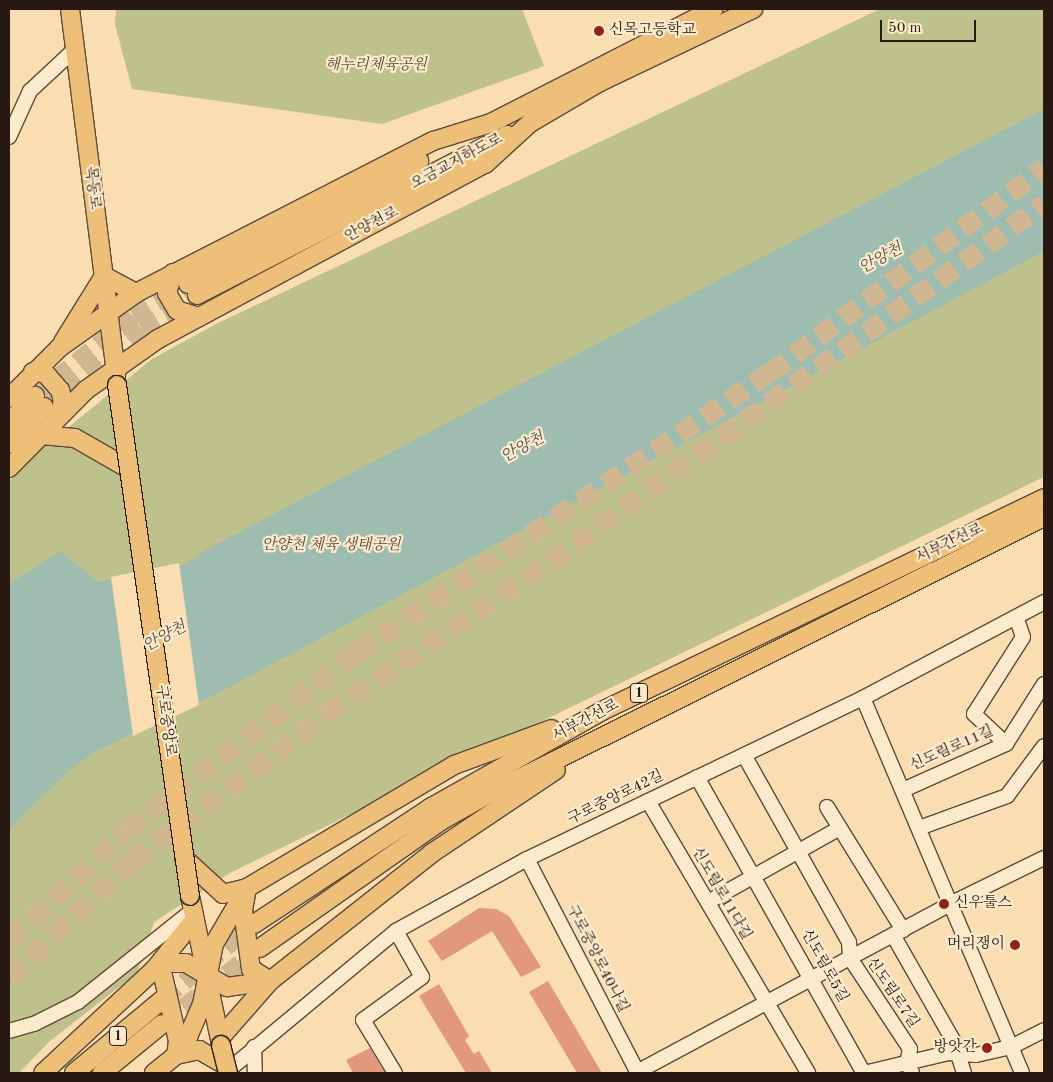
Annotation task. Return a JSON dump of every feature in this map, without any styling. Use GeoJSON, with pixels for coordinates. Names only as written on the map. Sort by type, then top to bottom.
{"type":"FeatureCollection","features":[{"type":"Feature","properties":{"kind":"main road"},"geometry":{"type":"LineString","coordinates":[[9,398],[33,372],[60,348],[136,293],[433,141],[490,124],[714,9]]}},
{"type":"Feature","properties":{"kind":"main road","name":"안양천로"},"geometry":{"type":"LineString","coordinates":[[9,468],[49,435],[59,416],[116,366],[199,317],[485,164],[530,123],[600,82],[753,9]]}},
{"type":"Feature","properties":{"kind":"main road","name":"목동로"},"geometry":{"type":"LineString","coordinates":[[69,10],[116,366]]}},
{"type":"Feature","properties":{"kind":"main road","name":"오금교지하도로"},"geometry":{"type":"LineString","coordinates":[[490,124],[193,290],[530,123]]}},
{"type":"Feature","properties":{"kind":"main road"},"geometry":{"type":"LineString","coordinates":[[174,274],[167,293],[177,310],[199,317]]}},
{"type":"Feature","properties":{"kind":"main road"},"geometry":{"type":"LineString","coordinates":[[60,348],[104,276],[136,293]]}},
{"type":"Feature","properties":{"kind":"main road","name":"구로중앙로"},"geometry":{"type":"LineString","coordinates":[[116,366],[117,386],[184,858],[192,908],[226,1071]]}},
{"type":"Feature","properties":{"kind":"main road"},"geometry":{"type":"LineString","coordinates":[[33,372],[45,373],[60,390],[63,401],[59,416]]}},
{"type":"Feature","properties":{"kind":"main road"},"geometry":{"type":"LineString","coordinates":[[9,422],[39,402],[9,444]]}},
{"type":"Feature","properties":{"kind":"main road"},"geometry":{"type":"LineString","coordinates":[[49,435],[75,438],[129,469]]}},
{"type":"Feature","properties":{"kind":"main road","name":"서부간선로"},"geometry":{"type":"LineString","coordinates":[[254,924],[430,808],[602,711],[1044,498]]}},
{"type":"Feature","properties":{"kind":"main road","name":"서부간선로"},"geometry":{"type":"LineString","coordinates":[[260,948],[439,822],[617,729],[1044,517]]}},
{"type":"Feature","properties":{"kind":"main road"},"geometry":{"type":"LineString","coordinates":[[184,858],[218,891],[224,894],[247,888],[454,765],[602,711]]}},
{"type":"Feature","properties":{"kind":"main road"},"geometry":{"type":"LineString","coordinates":[[221,1042],[270,981],[432,854],[617,729]]}},
{"type":"Feature","properties":{"kind":"main road"},"geometry":{"type":"LineString","coordinates":[[154,1073],[176,1055],[196,1018],[214,944],[247,888]]}},
{"type":"Feature","properties":{"kind":"main road"},"geometry":{"type":"LineString","coordinates":[[247,888],[243,910],[251,969],[270,981]]}},
{"type":"Feature","properties":{"kind":"main road"},"geometry":{"type":"LineString","coordinates":[[43,1073],[154,970],[192,908]]}},
{"type":"Feature","properties":{"kind":"main road"},"geometry":{"type":"LineString","coordinates":[[154,970],[177,962],[227,987],[270,981]]}},
{"type":"Feature","properties":{"kind":"main road"},"geometry":{"type":"LineString","coordinates":[[154,970],[163,976],[178,1041],[176,1055]]}},
{"type":"Feature","properties":{"kind":"main road","name":"1"},"geometry":{"type":"LineString","coordinates":[[74,1073],[163,999]]}},
{"type":"Feature","properties":{"kind":"main road","name":"1"},"geometry":{"type":"LineString","coordinates":[[102,1073],[162,1024]]}},
{"type":"Feature","properties":{"kind":"main road"},"geometry":{"type":"LineString","coordinates":[[176,1055],[199,1050],[226,1071]]}},
{"type":"Feature","properties":{"kind":"street"},"geometry":{"type":"LineString","coordinates":[[9,137],[30,91],[74,50]]}},
{"type":"Feature","properties":{"kind":"street","name":"구로중앙로42길"},"geometry":{"type":"LineString","coordinates":[[226,1071],[396,931],[527,859],[863,698],[1044,602]]}},
{"type":"Feature","properties":{"kind":"street"},"geometry":{"type":"LineString","coordinates":[[1006,744],[974,714],[1023,637],[1016,617]]}},
{"type":"Feature","properties":{"kind":"street","name":"신도림로11길"},"geometry":{"type":"LineString","coordinates":[[903,790],[1006,744],[1044,684]]}},
{"type":"Feature","properties":{"kind":"street","name":"신도림로11길"},"geometry":{"type":"LineString","coordinates":[[863,698],[952,903],[1022,1073]]}},
{"type":"Feature","properties":{"kind":"street"},"geometry":{"type":"LineString","coordinates":[[919,828],[1007,796],[1044,746]]}},
{"type":"Feature","properties":{"kind":"street","name":"신도림로7길"},"geometry":{"type":"LineString","coordinates":[[744,755],[849,942],[850,958],[910,1049],[909,1068]]}},
{"type":"Feature","properties":{"kind":"street","name":"신도림로5길"},"geometry":{"type":"LineString","coordinates":[[697,777],[813,978],[864,1073]]}},
{"type":"Feature","properties":{"kind":"street","name":"신도림로11다길"},"geometry":{"type":"LineString","coordinates":[[648,801],[808,1073]]}},
{"type":"Feature","properties":{"kind":"street"},"geometry":{"type":"LineString","coordinates":[[828,807],[898,932],[954,1042],[955,1054],[964,1073]]}},
{"type":"Feature","properties":{"kind":"street"},"geometry":{"type":"LineString","coordinates":[[708,902],[840,828]]}},
{"type":"Feature","properties":{"kind":"street"},"geometry":{"type":"LineString","coordinates":[[638,1073],[952,903],[1044,858]]}},
{"type":"Feature","properties":{"kind":"street","name":"구로중앙로40나길"},"geometry":{"type":"LineString","coordinates":[[527,859],[638,1073]]}},
{"type":"Feature","properties":{"kind":"street"},"geometry":{"type":"LineString","coordinates":[[9,1030],[34,1024],[78,1002],[192,908]]}},
{"type":"Feature","properties":{"kind":"street"},"geometry":{"type":"LineString","coordinates":[[395,1073],[363,1020],[422,977],[396,931]]}},
{"type":"Feature","properties":{"kind":"street"},"geometry":{"type":"LineString","coordinates":[[864,1073],[909,1068],[955,1054],[976,1055],[1011,1047],[1044,1030]]}},
{"type":"Feature","properties":{"kind":"street"},"geometry":{"type":"LineString","coordinates":[[254,1047],[255,1073]]}},
{"type":"Feature","properties":{"kind":"green space","name":"해누리체육공원"},"geometry":{"type":"Polygon","coordinates":[[[116,9],[522,9],[544,66],[382,124],[132,89],[115,24],[116,9]]]}},
{"type":"Feature","properties":{"kind":"green space","name":"안양천 체육 생태공원"},"geometry":{"type":"Polygon","coordinates":[[[880,9],[1044,9],[1044,477],[230,873],[154,922],[137,973],[50,1041],[19,1073],[9,1073],[9,481],[43,448],[152,359],[216,324],[880,9]]]}},
{"type":"Feature","properties":{"kind":"water","name":"안양천"},"geometry":{"type":"Polygon","coordinates":[[[1044,109],[1044,251],[220,692],[98,750],[72,768],[9,829],[9,584],[60,551],[98,582],[184,565],[211,547],[1044,109]]]}},
{"type":"Feature","properties":{"kind":"pier"},"geometry":{"type":"Polygon","coordinates":[[[179,563],[199,705],[133,736],[111,577],[179,563]]]}},
{"type":"Feature","properties":{"kind":"building"},"geometry":{"type":"Polygon","coordinates":[[[479,908],[496,909],[509,916],[541,967],[521,977],[492,931],[442,961],[428,941],[479,908]]]}},
{"type":"Feature","properties":{"kind":"building"},"geometry":{"type":"Polygon","coordinates":[[[548,981],[602,1073],[577,1073],[529,992],[548,981]]]}},
{"type":"Feature","properties":{"kind":"building"},"geometry":{"type":"Polygon","coordinates":[[[439,984],[469,1036],[465,1040],[474,1054],[479,1051],[492,1073],[466,1073],[419,996],[439,984]]]}},
{"type":"Feature","properties":{"kind":"building"},"geometry":{"type":"Polygon","coordinates":[[[370,1048],[385,1073],[353,1073],[346,1060],[370,1048]]]}},
{"type":"Feature","properties":{"kind":"tunnel"},"geometry":{"type":"LineString","coordinates":[[9,941],[126,831],[356,653],[770,373],[1044,168]]}},
{"type":"Feature","properties":{"kind":"tunnel"},"geometry":{"type":"LineString","coordinates":[[9,978],[132,862],[326,714],[550,562],[1044,204]]}},
{"type":"Feature","properties":{"kind":"tunnel"},"geometry":{"type":"LineString","coordinates":[[35,396],[133,316],[188,284]]}},
{"type":"Feature","properties":{"kind":"tunnel"},"geometry":{"type":"LineString","coordinates":[[44,407],[141,328],[197,295]]}},
{"type":"Feature","properties":{"kind":"tunnel"},"geometry":{"type":"LineString","coordinates":[[163,999],[254,924]]}},
{"type":"Feature","properties":{"kind":"tunnel"},"geometry":{"type":"LineString","coordinates":[[162,1024],[260,948]]}},
{"type":"Feature","properties":{"kind":"place","name":"신목고등학교"},"geometry":{"type":"Point","coordinates":[599,31]}},
{"type":"Feature","properties":{"kind":"place","name":"신우툴스"},"geometry":{"type":"Point","coordinates":[944,904]}},
{"type":"Feature","properties":{"kind":"place","name":"머리쟁이"},"geometry":{"type":"Point","coordinates":[1015,945]}},
{"type":"Feature","properties":{"kind":"place","name":"방앗간"},"geometry":{"type":"Point","coordinates":[987,1048]}}]}
